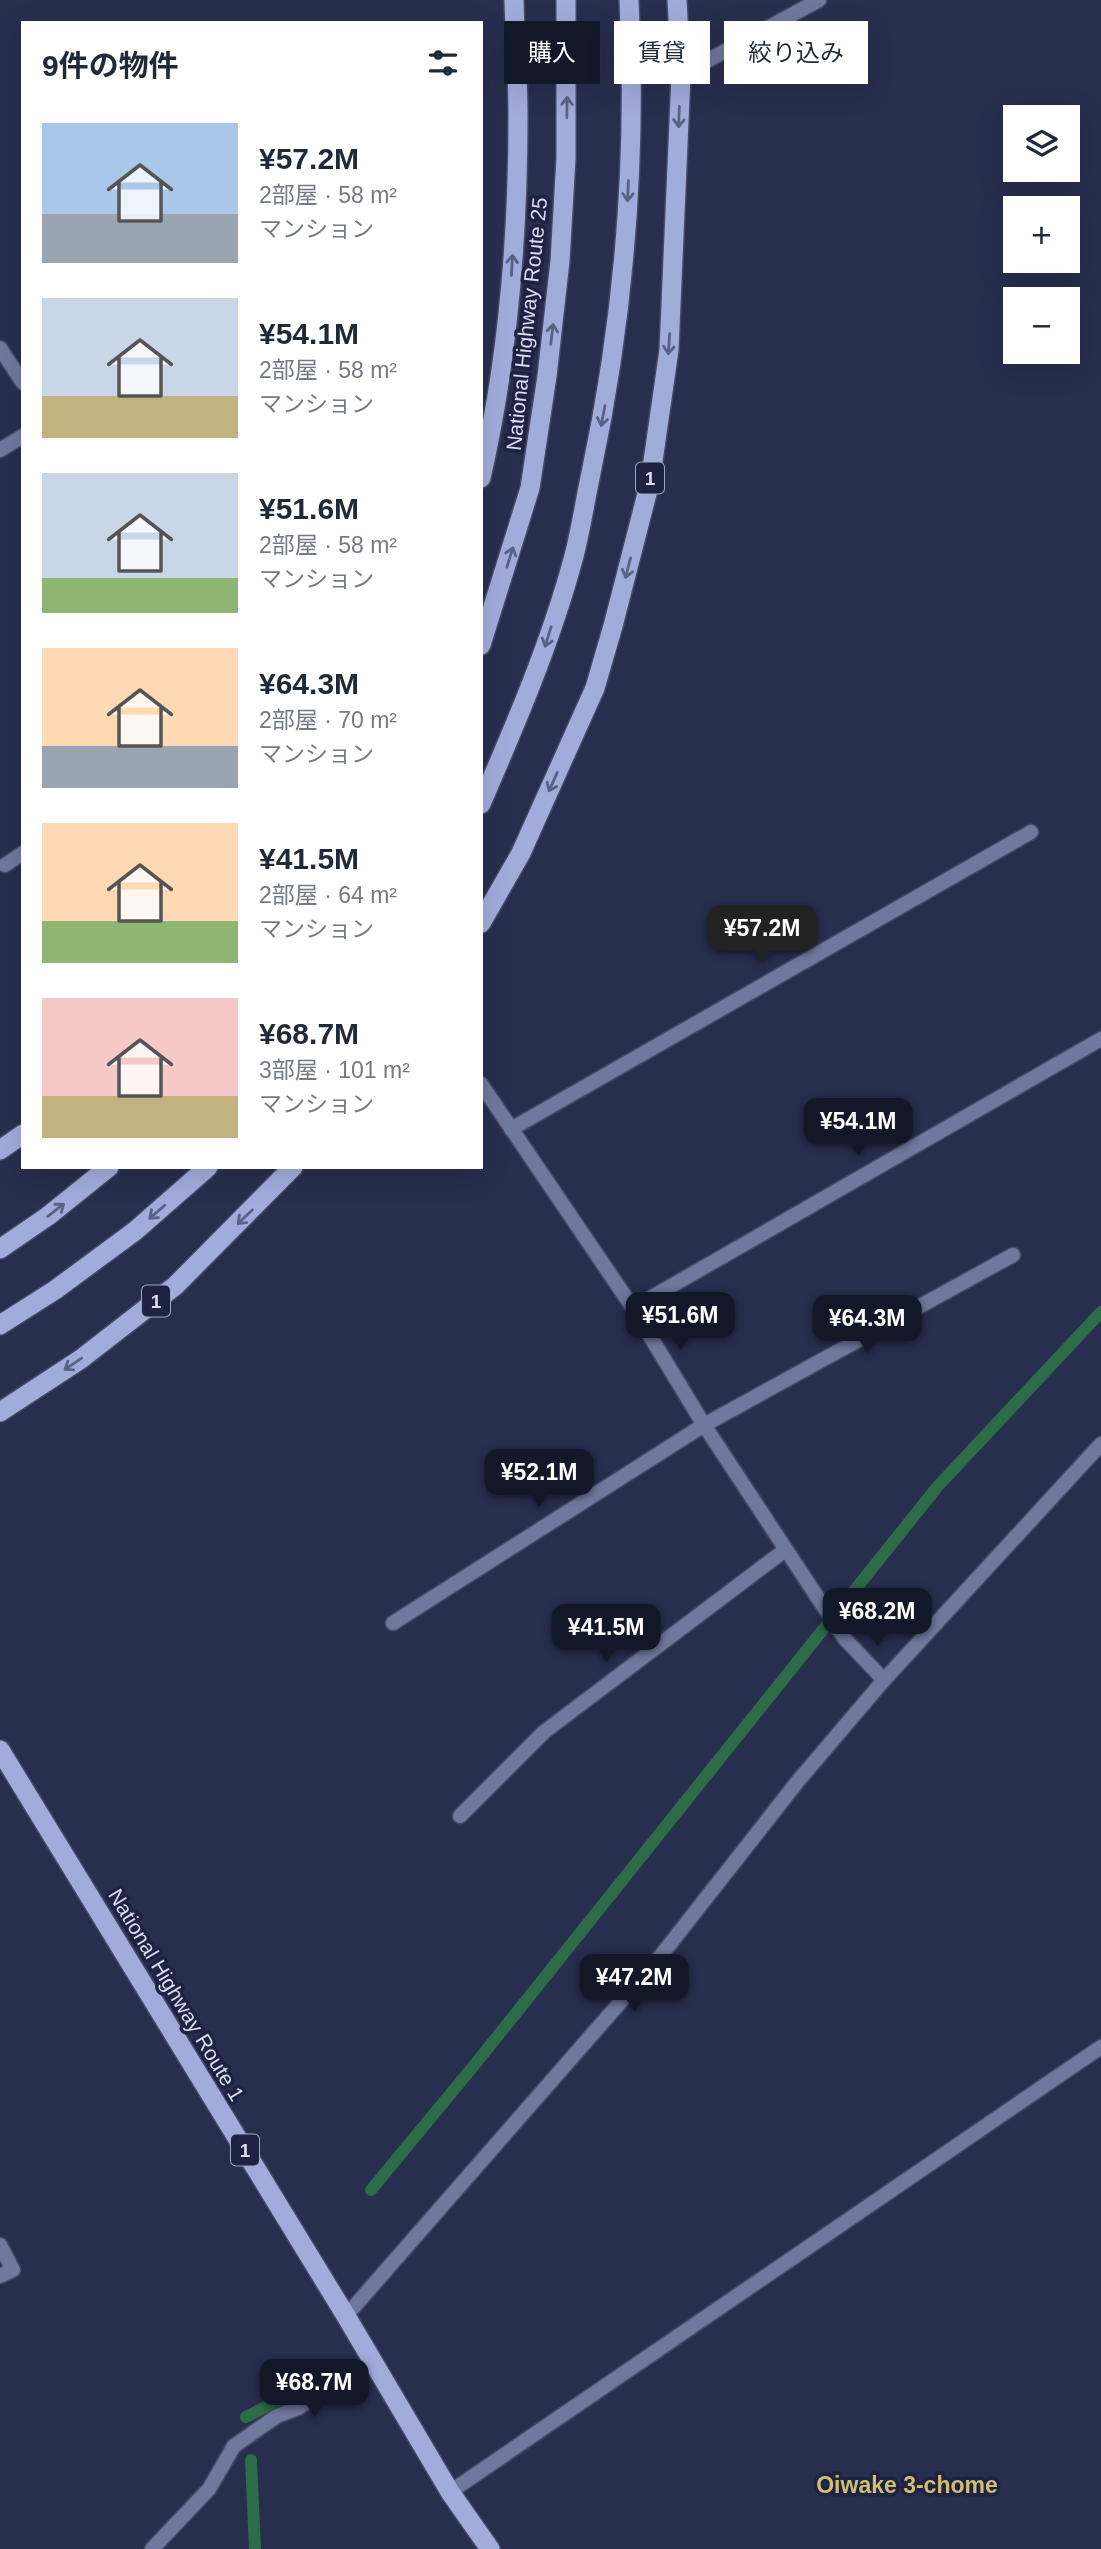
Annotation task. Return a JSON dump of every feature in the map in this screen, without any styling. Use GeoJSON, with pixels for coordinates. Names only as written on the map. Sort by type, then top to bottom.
{"type":"FeatureCollection","features":[{"type":"Feature","properties":{"kind":"highway"},"geometry":{"type":"LineString","coordinates":[[483,469],[497,407],[509,318],[518,118],[514,0]]}},
{"type":"Feature","properties":{"kind":"highway","name":"National Highway Route 25"},"geometry":{"type":"LineString","coordinates":[[483,639],[530,488],[547,376],[560,261],[566,158],[566,0]]}},
{"type":"Feature","properties":{"kind":"highway"},"geometry":{"type":"LineString","coordinates":[[483,799],[539,669],[574,556],[604,411],[625,253],[633,76],[629,0]]}},
{"type":"Feature","properties":{"kind":"highway","name":"1"},"geometry":{"type":"LineString","coordinates":[[677,0],[678,21]]}},
{"type":"Feature","properties":{"kind":"highway","name":"1"},"geometry":{"type":"LineString","coordinates":[[483,920],[521,853],[595,688],[650,482],[669,350],[681,84]]}},
{"type":"Feature","properties":{"kind":"highway"},"geometry":{"type":"LineString","coordinates":[[0,1150],[21,1135]]}},
{"type":"Feature","properties":{"kind":"highway"},"geometry":{"type":"LineString","coordinates":[[0,1249],[48,1216],[107,1169]]}},
{"type":"Feature","properties":{"kind":"highway"},"geometry":{"type":"LineString","coordinates":[[0,1325],[55,1290],[135,1231],[206,1169]]}},
{"type":"Feature","properties":{"kind":"highway","name":"1"},"geometry":{"type":"LineString","coordinates":[[0,1412],[81,1359],[175,1286],[291,1169]]}},
{"type":"Feature","properties":{"kind":"highway","name":"National Highway Route 1"},"geometry":{"type":"LineString","coordinates":[[0,1750],[373,2360],[450,2492],[490,2549]]}},
{"type":"Feature","properties":{"kind":"street"},"geometry":{"type":"LineString","coordinates":[[710,59],[819,0]]}},
{"type":"Feature","properties":{"kind":"street"},"geometry":{"type":"LineString","coordinates":[[0,348],[21,380]]}},
{"type":"Feature","properties":{"kind":"street"},"geometry":{"type":"LineString","coordinates":[[0,450],[21,437]]}},
{"type":"Feature","properties":{"kind":"street"},"geometry":{"type":"LineString","coordinates":[[511,1129],[1031,832]]}},
{"type":"Feature","properties":{"kind":"street"},"geometry":{"type":"LineString","coordinates":[[5,865],[21,854]]}},
{"type":"Feature","properties":{"kind":"street"},"geometry":{"type":"LineString","coordinates":[[633,1308],[1101,1039]]}},
{"type":"Feature","properties":{"kind":"street"},"geometry":{"type":"LineString","coordinates":[[483,1087],[633,1308],[704,1425],[845,1639],[884,1680]]}},
{"type":"Feature","properties":{"kind":"street"},"geometry":{"type":"LineString","coordinates":[[393,1623],[704,1425],[1013,1255]]}},
{"type":"Feature","properties":{"kind":"street"},"geometry":{"type":"LineString","coordinates":[[346,2316],[659,1958],[798,1781],[884,1680],[1101,1444]]}},
{"type":"Feature","properties":{"kind":"street"},"geometry":{"type":"LineString","coordinates":[[460,1816],[544,1732],[785,1550]]}},
{"type":"Feature","properties":{"kind":"street"},"geometry":{"type":"LineString","coordinates":[[450,2492],[1101,2047]]}},
{"type":"Feature","properties":{"kind":"street"},"geometry":{"type":"LineString","coordinates":[[0,2245],[13,2270],[0,2276]]}},
{"type":"Feature","properties":{"kind":"street"},"geometry":{"type":"LineString","coordinates":[[152,2549],[209,2489],[234,2446],[277,2416],[299,2408],[373,2360]]}},
{"type":"Feature","properties":{"kind":"waterway"},"geometry":{"type":"LineString","coordinates":[[371,2190],[476,2063],[938,1486],[1101,1312]]}},
{"type":"Feature","properties":{"kind":"waterway"},"geometry":{"type":"LineString","coordinates":[[246,2417],[309,2384]]}},
{"type":"Feature","properties":{"kind":"waterway"},"geometry":{"type":"LineString","coordinates":[[251,2460],[255,2549]]}},
{"type":"Feature","properties":{"kind":"district","name":"Oiwake 3-chome"},"geometry":{"type":"Point","coordinates":[907,2485]}}]}
